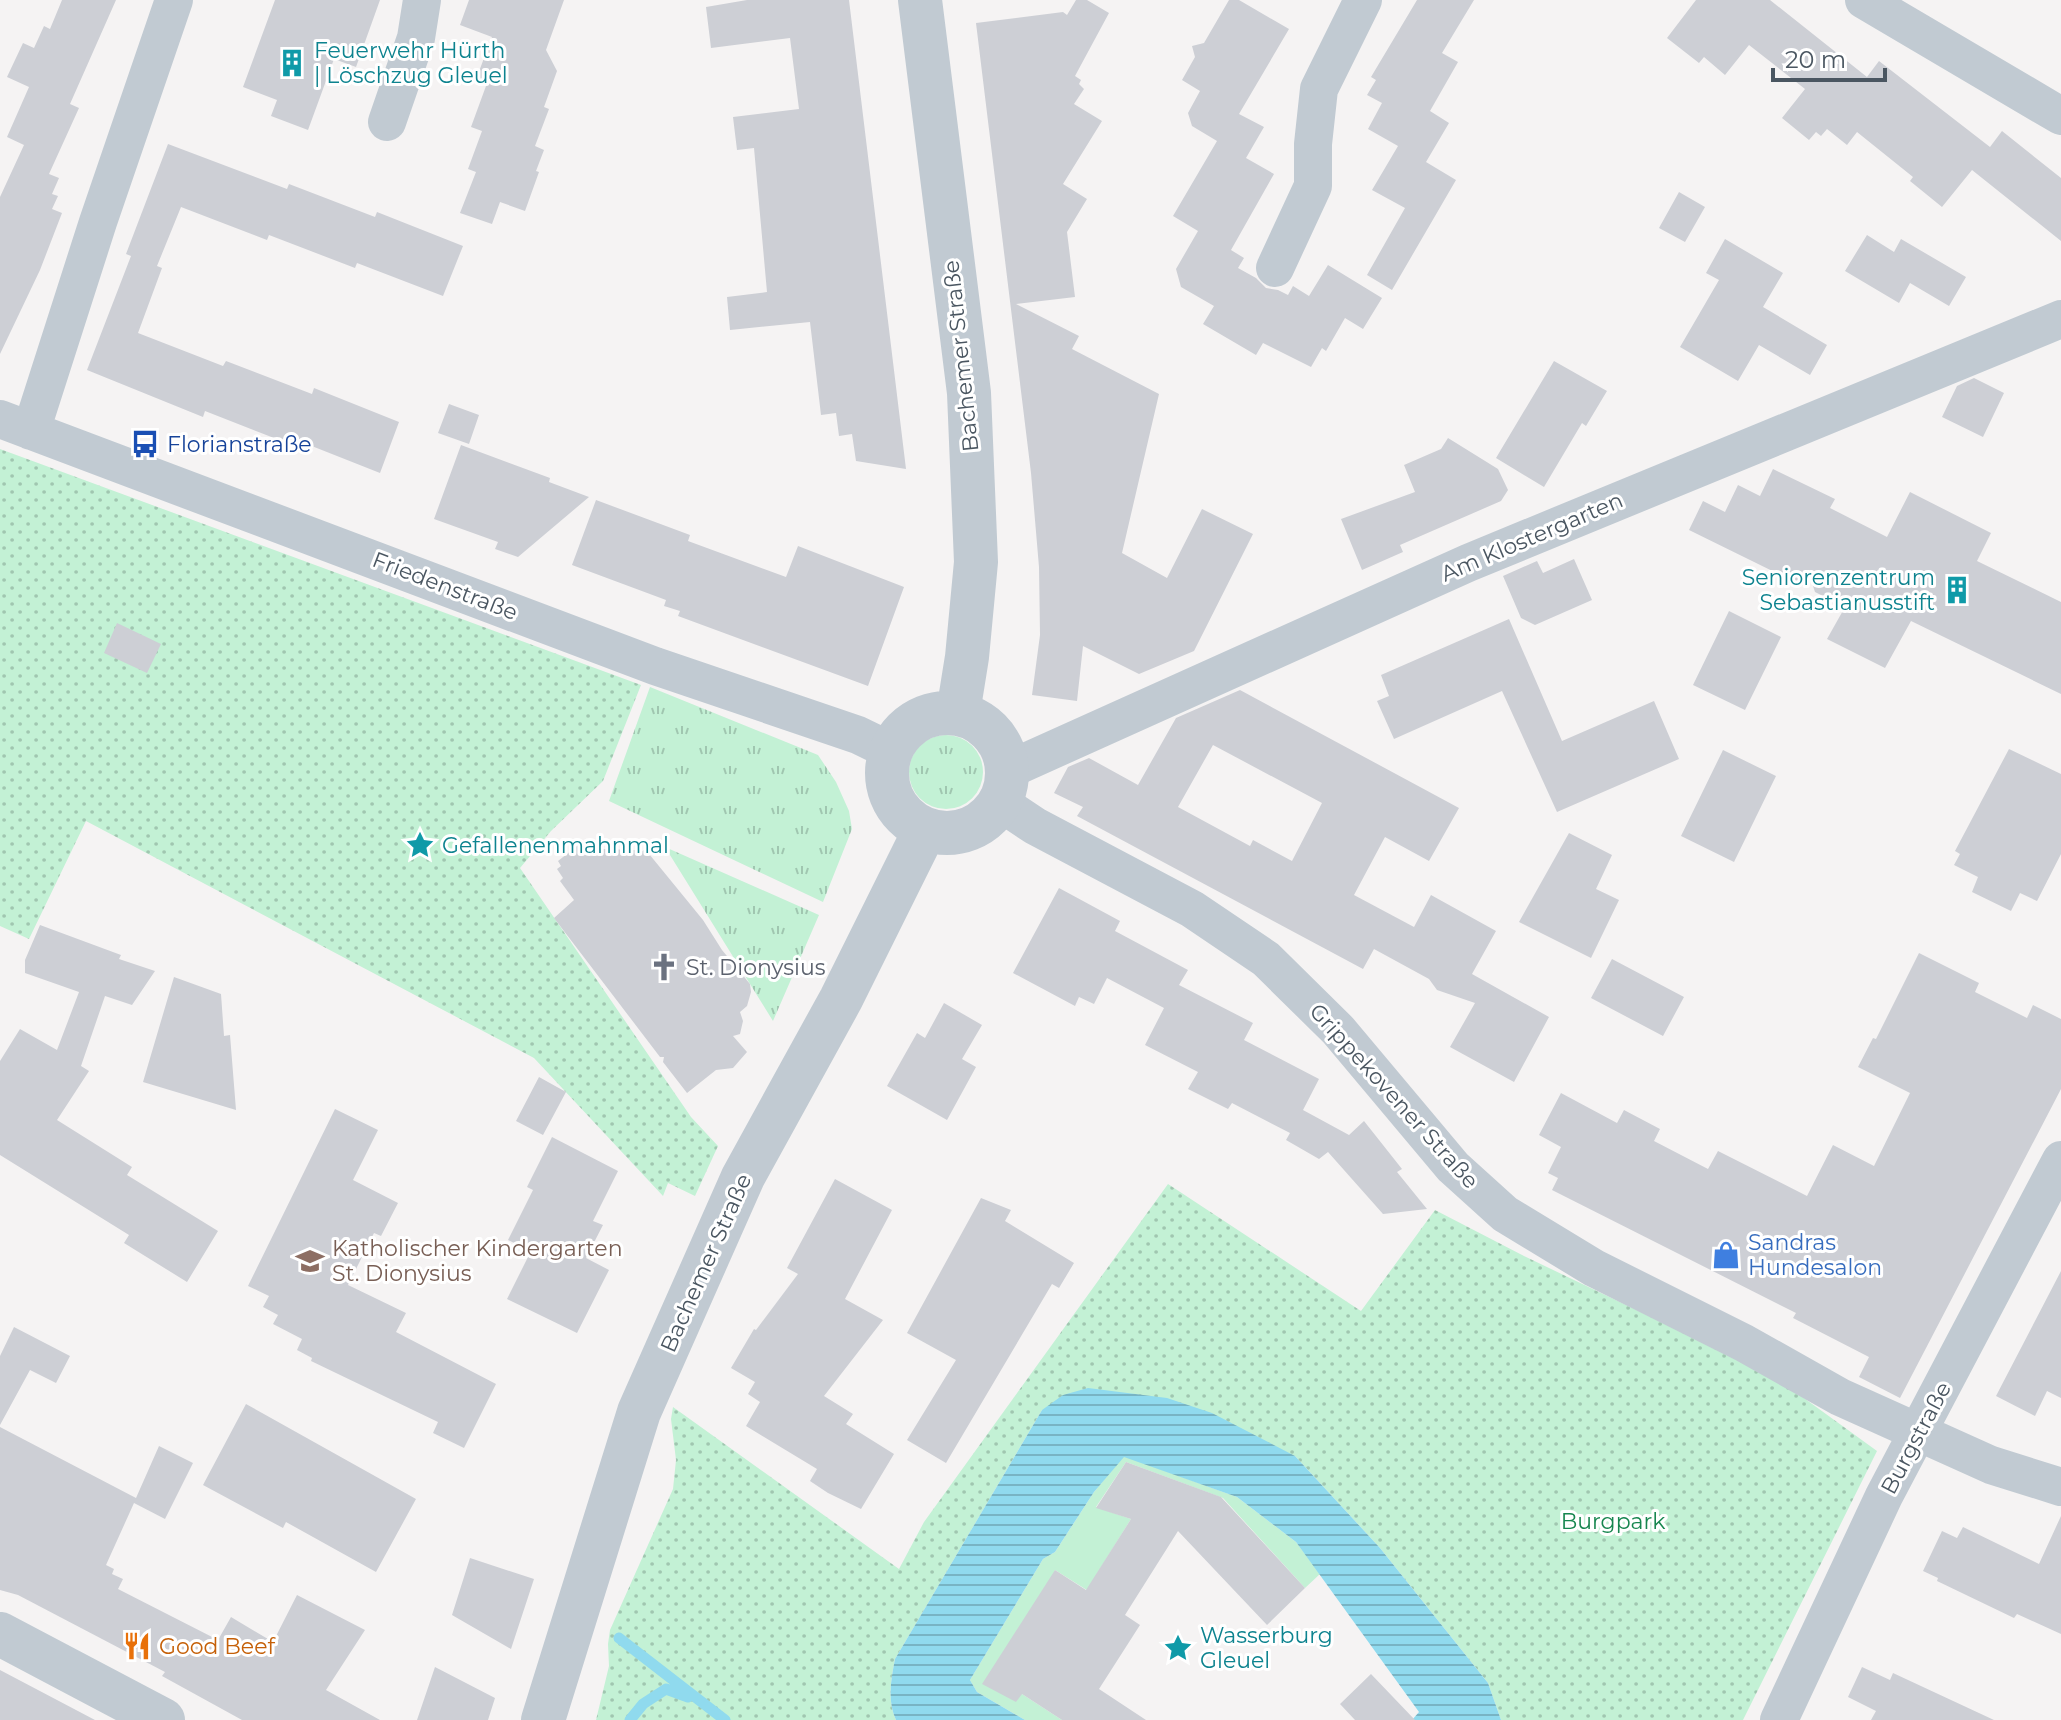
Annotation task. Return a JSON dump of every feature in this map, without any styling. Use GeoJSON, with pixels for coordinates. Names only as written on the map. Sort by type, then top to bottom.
{"type":"FeatureCollection","features":[{"type":"Feature","properties":{"kind":"street"},"geometry":{"type":"LineString","coordinates":[[16,425],[98,222],[174,0]]}},
{"type":"Feature","properties":{"kind":"street"},"geometry":{"type":"LineString","coordinates":[[387,122],[416,38],[422,0]]}},
{"type":"Feature","properties":{"kind":"street","name":"Bachemer Straße"},"geometry":{"type":"LineString","coordinates":[[920,0],[969,393],[976,562],[958,713]]}},
{"type":"Feature","properties":{"kind":"street"},"geometry":{"type":"LineString","coordinates":[[1275,268],[1313,186],[1313,144],[1319,89],[1363,0]]}},
{"type":"Feature","properties":{"kind":"street"},"geometry":{"type":"LineString","coordinates":[[1864,0],[2061,116]]}},
{"type":"Feature","properties":{"kind":"street","name":"Am Klostergarten"},"geometry":{"type":"LineString","coordinates":[[1005,787],[1468,563],[2061,319]]}},
{"type":"Feature","properties":{"kind":"street","name":"Friedenstraße"},"geometry":{"type":"LineString","coordinates":[[16,425],[655,666],[858,735],[891,751]]}},
{"type":"Feature","properties":{"kind":"street"},"geometry":{"type":"LineString","coordinates":[[936,713],[958,713],[971,716],[988,728],[1004,749],[1005,787],[987,820],[969,830],[940,834],[925,830],[907,819],[894,802],[886,772],[891,751],[904,730],[921,718],[936,713]]}},
{"type":"Feature","properties":{"kind":"street","name":"Grippekovener Straße"},"geometry":{"type":"LineString","coordinates":[[1005,787],[1035,826],[1192,909],[1266,959],[1338,1030],[1453,1167],[1505,1214],[1594,1268],[1744,1343],[1840,1397],[1991,1465],[2061,1487]]}},
{"type":"Feature","properties":{"kind":"street","name":"Bachemer Straße"},"geometry":{"type":"LineString","coordinates":[[543,1720],[639,1412],[743,1177],[841,999],[925,830]]}},
{"type":"Feature","properties":{"kind":"street","name":"Burgstraße"},"geometry":{"type":"LineString","coordinates":[[1779,1720],[1884,1496],[2061,1160]]}},
{"type":"Feature","properties":{"kind":"street"},"geometry":{"type":"LineString","coordinates":[[0,1634],[163,1720]]}},
{"type":"Feature","properties":{"kind":"green space"},"geometry":{"type":"Polygon","coordinates":[[[0,449],[641,685],[603,781],[551,831],[520,868],[691,1117],[718,1146],[695,1196],[668,1183],[663,1196],[534,1058],[86,821],[29,939],[0,926],[0,449]]]}},
{"type":"Feature","properties":{"kind":"green space"},"geometry":{"type":"Polygon","coordinates":[[[650,687],[818,755],[836,782],[849,811],[852,829],[823,902],[609,801],[650,687]]]}},
{"type":"Feature","properties":{"kind":"green space"},"geometry":{"type":"Polygon","coordinates":[[[946,735],[960,738],[972,746],[980,758],[983,772],[980,786],[972,798],[960,806],[946,809],[932,806],[920,798],[912,786],[909,772],[912,758],[920,746],[932,738],[946,735]]]}},
{"type":"Feature","properties":{"kind":"green space"},"geometry":{"type":"Polygon","coordinates":[[[665,847],[819,915],[773,1021],[665,847]]]}},
{"type":"Feature","properties":{"kind":"green space","name":"Burgpark"},"geometry":{"type":"Polygon","coordinates":[[[1168,1184],[1361,1311],[1435,1210],[1772,1375],[1877,1451],[1743,1720],[1501,1720],[1488,1683],[1380,1548],[1295,1456],[1042,1410],[895,1659],[891,1698],[896,1720],[596,1720],[609,1666],[610,1630],[673,1489],[676,1460],[671,1419],[673,1407],[899,1569],[924,1522],[1168,1184]]]}},
{"type":"Feature","properties":{"kind":"green space"},"geometry":{"type":"Polygon","coordinates":[[[1124,1456],[1237,1497],[1296,1542],[1320,1574],[1305,1588],[1223,1498],[1126,1462],[1096,1507],[1131,1519],[1098,1572],[1090,1592],[1055,1570],[1022,1694],[1062,1720],[1025,1720],[977,1692],[970,1680],[1043,1559],[1055,1552],[1094,1492],[1124,1456]]]}},
{"type":"Feature","properties":{"kind":"water"},"geometry":{"type":"Polygon","coordinates":[[[1088,1388],[1167,1398],[1212,1413],[1295,1456],[1380,1548],[1488,1683],[1501,1720],[1412,1720],[1419,1712],[1296,1542],[1237,1497],[1124,1457],[1094,1492],[1055,1552],[1043,1559],[970,1680],[977,1692],[1025,1720],[896,1720],[891,1698],[895,1659],[1042,1410],[1063,1395],[1088,1388]]]}},
{"type":"Feature","properties":{"kind":"building"},"geometry":{"type":"Polygon","coordinates":[[[62,0],[116,0],[70,104],[79,108],[49,174],[59,178],[52,194],[58,196],[52,209],[62,213],[40,270],[0,354],[0,197],[24,145],[7,137],[29,87],[7,77],[23,43],[34,48],[44,26],[50,29],[62,0]]]}},
{"type":"Feature","properties":{"kind":"building","name":"Feuerwehr Hürth | Löschzug Gleuel"},"geometry":{"type":"Polygon","coordinates":[[[275,0],[380,0],[356,67],[334,59],[308,130],[271,116],[277,100],[243,87],[275,0]]]}},
{"type":"Feature","properties":{"kind":"building"},"geometry":{"type":"Polygon","coordinates":[[[469,0],[564,0],[546,50],[557,71],[544,107],[549,109],[535,146],[544,150],[536,171],[539,172],[525,211],[500,202],[492,224],[460,213],[476,172],[468,169],[482,131],[471,127],[486,86],[475,82],[492,37],[460,25],[469,0]]]}},
{"type":"Feature","properties":{"kind":"building"},"geometry":{"type":"Polygon","coordinates":[[[747,0],[849,0],[906,469],[856,461],[852,434],[839,436],[836,413],[821,415],[810,322],[730,330],[727,297],[767,292],[754,148],[737,150],[733,117],[799,109],[790,38],[711,48],[706,7],[747,0]]]}},
{"type":"Feature","properties":{"kind":"building"},"geometry":{"type":"Polygon","coordinates":[[[1076,0],[1087,0],[1109,13],[1075,76],[1081,80],[1079,84],[1084,89],[1074,104],[1102,121],[1063,184],[1087,199],[1067,232],[1075,297],[1016,304],[1079,336],[1072,349],[1159,394],[1122,553],[1167,578],[1202,509],[1253,534],[1194,651],[1139,674],[1083,646],[1077,701],[1032,695],[1040,635],[1039,567],[1031,473],[976,23],[1063,12],[1067,15],[1076,0]]]}},
{"type":"Feature","properties":{"kind":"building"},"geometry":{"type":"Polygon","coordinates":[[[1229,0],[1239,0],[1289,29],[1239,114],[1264,127],[1246,158],[1274,174],[1231,250],[1244,258],[1238,268],[1266,288],[1288,295],[1293,286],[1309,296],[1328,265],[1382,298],[1363,329],[1345,318],[1326,351],[1322,348],[1311,367],[1263,343],[1256,355],[1203,324],[1214,306],[1181,287],[1176,269],[1198,231],[1173,216],[1217,141],[1192,126],[1188,113],[1200,91],[1182,80],[1195,57],[1192,46],[1204,43],[1229,0]]]}},
{"type":"Feature","properties":{"kind":"building"},"geometry":{"type":"Polygon","coordinates":[[[1417,0],[1474,0],[1442,53],[1458,62],[1430,111],[1449,123],[1426,162],[1456,180],[1392,290],[1367,275],[1405,208],[1372,190],[1398,146],[1368,129],[1382,103],[1367,95],[1376,80],[1371,77],[1417,0]]]}},
{"type":"Feature","properties":{"kind":"building"},"geometry":{"type":"Polygon","coordinates":[[[1696,0],[1770,0],[1867,77],[1879,61],[1990,147],[2002,131],[2061,178],[2061,241],[1972,170],[1942,207],[1910,181],[1913,177],[1857,132],[1847,145],[1827,129],[1821,136],[1816,132],[1809,140],[1782,118],[1805,89],[1749,45],[1725,75],[1704,57],[1699,63],[1667,38],[1696,0]]]}},
{"type":"Feature","properties":{"kind":"building"},"geometry":{"type":"Polygon","coordinates":[[[168,144],[287,189],[289,184],[375,217],[377,212],[463,246],[443,296],[357,263],[355,268],[269,235],[267,240],[181,207],[157,266],[162,268],[138,333],[223,366],[226,361],[312,394],[314,388],[399,422],[380,473],[294,439],[292,445],[205,411],[203,417],[87,370],[131,256],[126,254],[168,144]]]}},
{"type":"Feature","properties":{"kind":"building"},"geometry":{"type":"Polygon","coordinates":[[[1679,192],[1705,207],[1685,242],[1659,228],[1679,192]]]}},
{"type":"Feature","properties":{"kind":"building"},"geometry":{"type":"Polygon","coordinates":[[[1867,235],[1894,252],[1901,239],[1966,277],[1949,306],[1910,283],[1899,303],[1845,271],[1867,235]]]}},
{"type":"Feature","properties":{"kind":"building"},"geometry":{"type":"Polygon","coordinates":[[[1725,239],[1783,273],[1763,307],[1827,345],[1810,375],[1759,345],[1738,381],[1680,347],[1719,280],[1706,273],[1725,239]]]}},
{"type":"Feature","properties":{"kind":"building"},"geometry":{"type":"Polygon","coordinates":[[[1554,361],[1607,391],[1586,426],[1582,423],[1544,487],[1496,458],[1554,361]]]}},
{"type":"Feature","properties":{"kind":"building"},"geometry":{"type":"Polygon","coordinates":[[[1974,378],[2004,393],[1983,437],[1942,417],[1957,386],[1974,378]]]}},
{"type":"Feature","properties":{"kind":"building"},"geometry":{"type":"Polygon","coordinates":[[[449,404],[479,415],[469,444],[438,433],[449,404]]]}},
{"type":"Feature","properties":{"kind":"building"},"geometry":{"type":"Polygon","coordinates":[[[1448,438],[1498,469],[1508,490],[1501,501],[1400,545],[1403,552],[1362,570],[1341,519],[1415,492],[1404,465],[1441,449],[1448,438]]]}},
{"type":"Feature","properties":{"kind":"building"},"geometry":{"type":"Polygon","coordinates":[[[461,445],[550,478],[549,482],[589,497],[518,557],[495,549],[498,542],[434,519],[461,445]]]}},
{"type":"Feature","properties":{"kind":"building"},"geometry":{"type":"Polygon","coordinates":[[[1773,469],[1835,499],[1830,508],[1887,537],[1910,492],[1991,533],[1977,561],[2061,602],[2061,694],[1911,621],[1885,668],[1827,639],[1845,607],[1815,592],[1810,577],[1805,587],[1689,530],[1703,501],[1725,512],[1738,485],[1760,496],[1773,469]]]}},
{"type":"Feature","properties":{"kind":"building"},"geometry":{"type":"Polygon","coordinates":[[[596,500],[690,535],[688,541],[786,577],[798,546],[904,587],[868,686],[678,616],[680,611],[664,606],[666,600],[572,565],[596,500]]]}},
{"type":"Feature","properties":{"kind":"building"},"geometry":{"type":"Polygon","coordinates":[[[1574,559],[1592,600],[1535,625],[1521,618],[1503,576],[1537,561],[1543,573],[1574,559]]]}},
{"type":"Feature","properties":{"kind":"building"},"geometry":{"type":"Polygon","coordinates":[[[1729,611],[1781,637],[1745,710],[1693,685],[1729,611]]]}},
{"type":"Feature","properties":{"kind":"building"},"geometry":{"type":"Polygon","coordinates":[[[1509,619],[1562,741],[1654,701],[1679,759],[1557,812],[1502,691],[1394,739],[1377,701],[1389,696],[1381,675],[1509,619]]]}},
{"type":"Feature","properties":{"kind":"building"},"geometry":{"type":"Polygon","coordinates":[[[117,623],[161,644],[147,673],[104,653],[117,623]]]}},
{"type":"Feature","properties":{"kind":"building"},"geometry":{"type":"Polygon","coordinates":[[[1240,690],[1459,808],[1429,861],[1385,837],[1354,895],[1414,927],[1431,895],[1496,931],[1472,974],[1549,1017],[1514,1082],[1450,1047],[1475,1003],[1437,990],[1429,979],[1374,949],[1363,969],[1077,816],[1083,807],[1054,793],[1068,767],[1089,758],[1138,785],[1176,718],[1240,690]],[[1213,745],[1178,807],[1250,846],[1253,840],[1292,861],[1322,803],[1213,745]]]}},
{"type":"Feature","properties":{"kind":"building"},"geometry":{"type":"Polygon","coordinates":[[[2009,749],[2061,774],[2061,854],[2037,901],[2020,893],[2011,911],[1972,892],[1978,877],[1954,865],[1960,854],[1955,851],[2009,749]]]}},
{"type":"Feature","properties":{"kind":"building"},"geometry":{"type":"Polygon","coordinates":[[[1723,750],[1776,776],[1734,862],[1681,836],[1723,750]]]}},
{"type":"Feature","properties":{"kind":"building"},"geometry":{"type":"Polygon","coordinates":[[[1569,833],[1612,855],[1596,889],[1619,900],[1591,958],[1519,922],[1569,833]]]}},
{"type":"Feature","properties":{"kind":"building","name":"St. Dionysius"},"geometry":{"type":"Polygon","coordinates":[[[586,839],[590,844],[595,840],[602,849],[635,850],[638,855],[645,849],[750,984],[747,1006],[740,1012],[743,1021],[740,1034],[733,1036],[747,1052],[733,1068],[716,1070],[687,1093],[663,1062],[664,1057],[660,1057],[554,918],[574,900],[560,881],[563,878],[557,869],[561,866],[558,861],[586,839]]]}},
{"type":"Feature","properties":{"kind":"building"},"geometry":{"type":"Polygon","coordinates":[[[1059,888],[1120,921],[1115,931],[1188,970],[1179,985],[1253,1023],[1244,1040],[1319,1079],[1303,1110],[1349,1135],[1364,1121],[1402,1169],[1397,1172],[1427,1209],[1383,1214],[1328,1152],[1319,1159],[1286,1140],[1290,1133],[1232,1103],[1228,1109],[1188,1089],[1198,1072],[1145,1045],[1164,1008],[1107,978],[1094,1004],[1079,997],[1075,1006],[1013,973],[1059,888]]]}},
{"type":"Feature","properties":{"kind":"building"},"geometry":{"type":"Polygon","coordinates":[[[40,925],[155,971],[132,1005],[105,996],[81,1066],[89,1071],[57,1120],[132,1167],[127,1175],[218,1231],[187,1282],[124,1243],[129,1235],[0,1155],[0,1061],[20,1029],[57,1050],[79,992],[25,973],[25,960],[40,925]]]}},
{"type":"Feature","properties":{"kind":"building"},"geometry":{"type":"Polygon","coordinates":[[[1919,953],[1979,983],[1975,992],[2027,1018],[2033,1005],[2061,1019],[2061,1089],[1900,1398],[1859,1377],[1869,1357],[1793,1318],[1796,1313],[1552,1190],[1558,1178],[1548,1173],[1561,1147],[1539,1135],[1561,1093],[1617,1123],[1624,1110],[1660,1129],[1654,1141],[1708,1169],[1718,1151],[1807,1196],[1833,1145],[1874,1166],[1910,1093],[1858,1067],[1873,1038],[1876,1039],[1919,953]]]}},
{"type":"Feature","properties":{"kind":"building"},"geometry":{"type":"Polygon","coordinates":[[[1612,959],[1684,997],[1663,1036],[1591,998],[1612,959]]]}},
{"type":"Feature","properties":{"kind":"building"},"geometry":{"type":"Polygon","coordinates":[[[174,977],[221,994],[224,1036],[230,1035],[236,1110],[143,1082],[174,977]]]}},
{"type":"Feature","properties":{"kind":"building"},"geometry":{"type":"Polygon","coordinates":[[[944,1003],[982,1025],[962,1059],[976,1067],[947,1120],[887,1086],[917,1033],[925,1038],[944,1003]]]}},
{"type":"Feature","properties":{"kind":"building"},"geometry":{"type":"Polygon","coordinates":[[[539,1077],[566,1092],[543,1135],[516,1121],[539,1077]]]}},
{"type":"Feature","properties":{"kind":"building","name":"Katholischer Kindergarten St. Dionysius"},"geometry":{"type":"Polygon","coordinates":[[[335,1109],[378,1130],[353,1180],[398,1203],[381,1236],[374,1233],[348,1285],[406,1313],[396,1332],[496,1384],[464,1448],[433,1433],[438,1422],[311,1361],[312,1358],[297,1350],[302,1339],[273,1324],[278,1315],[263,1307],[269,1296],[248,1286],[335,1109]]]}},
{"type":"Feature","properties":{"kind":"building"},"geometry":{"type":"Polygon","coordinates":[[[552,1137],[618,1171],[593,1221],[603,1225],[586,1258],[609,1270],[577,1333],[507,1299],[531,1251],[508,1240],[533,1190],[527,1187],[552,1137]]]}},
{"type":"Feature","properties":{"kind":"building"},"geometry":{"type":"Polygon","coordinates":[[[835,1179],[892,1210],[845,1299],[883,1320],[824,1396],[853,1414],[846,1424],[894,1454],[861,1509],[810,1481],[817,1469],[746,1426],[760,1402],[748,1394],[755,1382],[731,1368],[754,1329],[798,1274],[787,1268],[835,1179]]]}},
{"type":"Feature","properties":{"kind":"building"},"geometry":{"type":"Polygon","coordinates":[[[981,1198],[1011,1210],[1005,1221],[1074,1263],[1059,1288],[1052,1284],[946,1463],[907,1440],[956,1360],[907,1333],[981,1198]]]}},
{"type":"Feature","properties":{"kind":"building"},"geometry":{"type":"Polygon","coordinates":[[[2061,1271],[2061,1398],[2047,1391],[2035,1416],[1996,1396],[2061,1271]]]}},
{"type":"Feature","properties":{"kind":"building"},"geometry":{"type":"Polygon","coordinates":[[[14,1327],[70,1356],[56,1383],[30,1370],[0,1425],[0,1356],[14,1327]]]}},
{"type":"Feature","properties":{"kind":"building"},"geometry":{"type":"Polygon","coordinates":[[[246,1404],[416,1499],[376,1572],[286,1522],[283,1528],[203,1485],[246,1404]]]}},
{"type":"Feature","properties":{"kind":"building"},"geometry":{"type":"Polygon","coordinates":[[[0,1427],[136,1498],[159,1446],[193,1463],[165,1519],[134,1503],[106,1565],[114,1569],[112,1574],[123,1579],[118,1589],[218,1640],[231,1617],[273,1642],[297,1595],[365,1630],[326,1690],[380,1720],[242,1720],[162,1676],[165,1672],[18,1595],[0,1590],[0,1427]]]}},
{"type":"Feature","properties":{"kind":"building"},"geometry":{"type":"Polygon","coordinates":[[[1126,1462],[1221,1497],[1305,1588],[1267,1625],[1178,1531],[1125,1615],[1140,1625],[1099,1689],[1146,1720],[1062,1720],[1022,1694],[1016,1702],[982,1684],[1055,1570],[1086,1590],[1131,1519],[1096,1508],[1126,1462]]]}},
{"type":"Feature","properties":{"kind":"building"},"geometry":{"type":"Polygon","coordinates":[[[2061,1516],[2061,1634],[2017,1614],[2014,1618],[1937,1581],[1938,1578],[1923,1571],[1942,1531],[1957,1538],[1963,1527],[2039,1564],[2061,1516]]]}},
{"type":"Feature","properties":{"kind":"building"},"geometry":{"type":"Polygon","coordinates":[[[470,1558],[534,1579],[511,1649],[452,1615],[470,1558]]]}},
{"type":"Feature","properties":{"kind":"building"},"geometry":{"type":"Polygon","coordinates":[[[435,1667],[495,1698],[488,1720],[417,1720],[435,1667]]]}},
{"type":"Feature","properties":{"kind":"building"},"geometry":{"type":"Polygon","coordinates":[[[1862,1667],[1890,1680],[1893,1673],[1994,1720],[1871,1720],[1876,1711],[1848,1697],[1862,1667]]]}},
{"type":"Feature","properties":{"kind":"building"},"geometry":{"type":"Polygon","coordinates":[[[0,1670],[95,1720],[0,1720],[0,1670]]]}},
{"type":"Feature","properties":{"kind":"building"},"geometry":{"type":"Polygon","coordinates":[[[1371,1674],[1415,1720],[1355,1720],[1340,1704],[1371,1674]]]}},
{"type":"Feature","properties":{"kind":"waterway"},"geometry":{"type":"LineString","coordinates":[[619,1638],[725,1720]]}},
{"type":"Feature","properties":{"kind":"waterway"},"geometry":{"type":"LineString","coordinates":[[630,1720],[643,1704],[666,1689],[688,1697]]}},
{"type":"Feature","properties":{"kind":"place","name":"Feuerwehr Hürth | Löschzug Gleuel"},"geometry":{"type":"Point","coordinates":[292,63]}},
{"type":"Feature","properties":{"kind":"place","name":"Florianstraße"},"geometry":{"type":"Point","coordinates":[145,444]}},
{"type":"Feature","properties":{"kind":"place","name":"Seniorenzentrum Sebastianusstift"},"geometry":{"type":"Point","coordinates":[1957,590]}},
{"type":"Feature","properties":{"kind":"place","name":"Gefallenenmahnmal"},"geometry":{"type":"Point","coordinates":[420,845]}},
{"type":"Feature","properties":{"kind":"place","name":"St. Dionysius"},"geometry":{"type":"Point","coordinates":[664,967]}},
{"type":"Feature","properties":{"kind":"place","name":"Sandras Hundesalon"},"geometry":{"type":"Point","coordinates":[1726,1255]}},
{"type":"Feature","properties":{"kind":"place","name":"Katholischer Kindergarten St. Dionysius"},"geometry":{"type":"Point","coordinates":[310,1261]}},
{"type":"Feature","properties":{"kind":"place","name":"Good Beef"},"geometry":{"type":"Point","coordinates":[137,1646]}},
{"type":"Feature","properties":{"kind":"place","name":"Wasserburg Gleuel"},"geometry":{"type":"Point","coordinates":[1178,1648]}}]}
